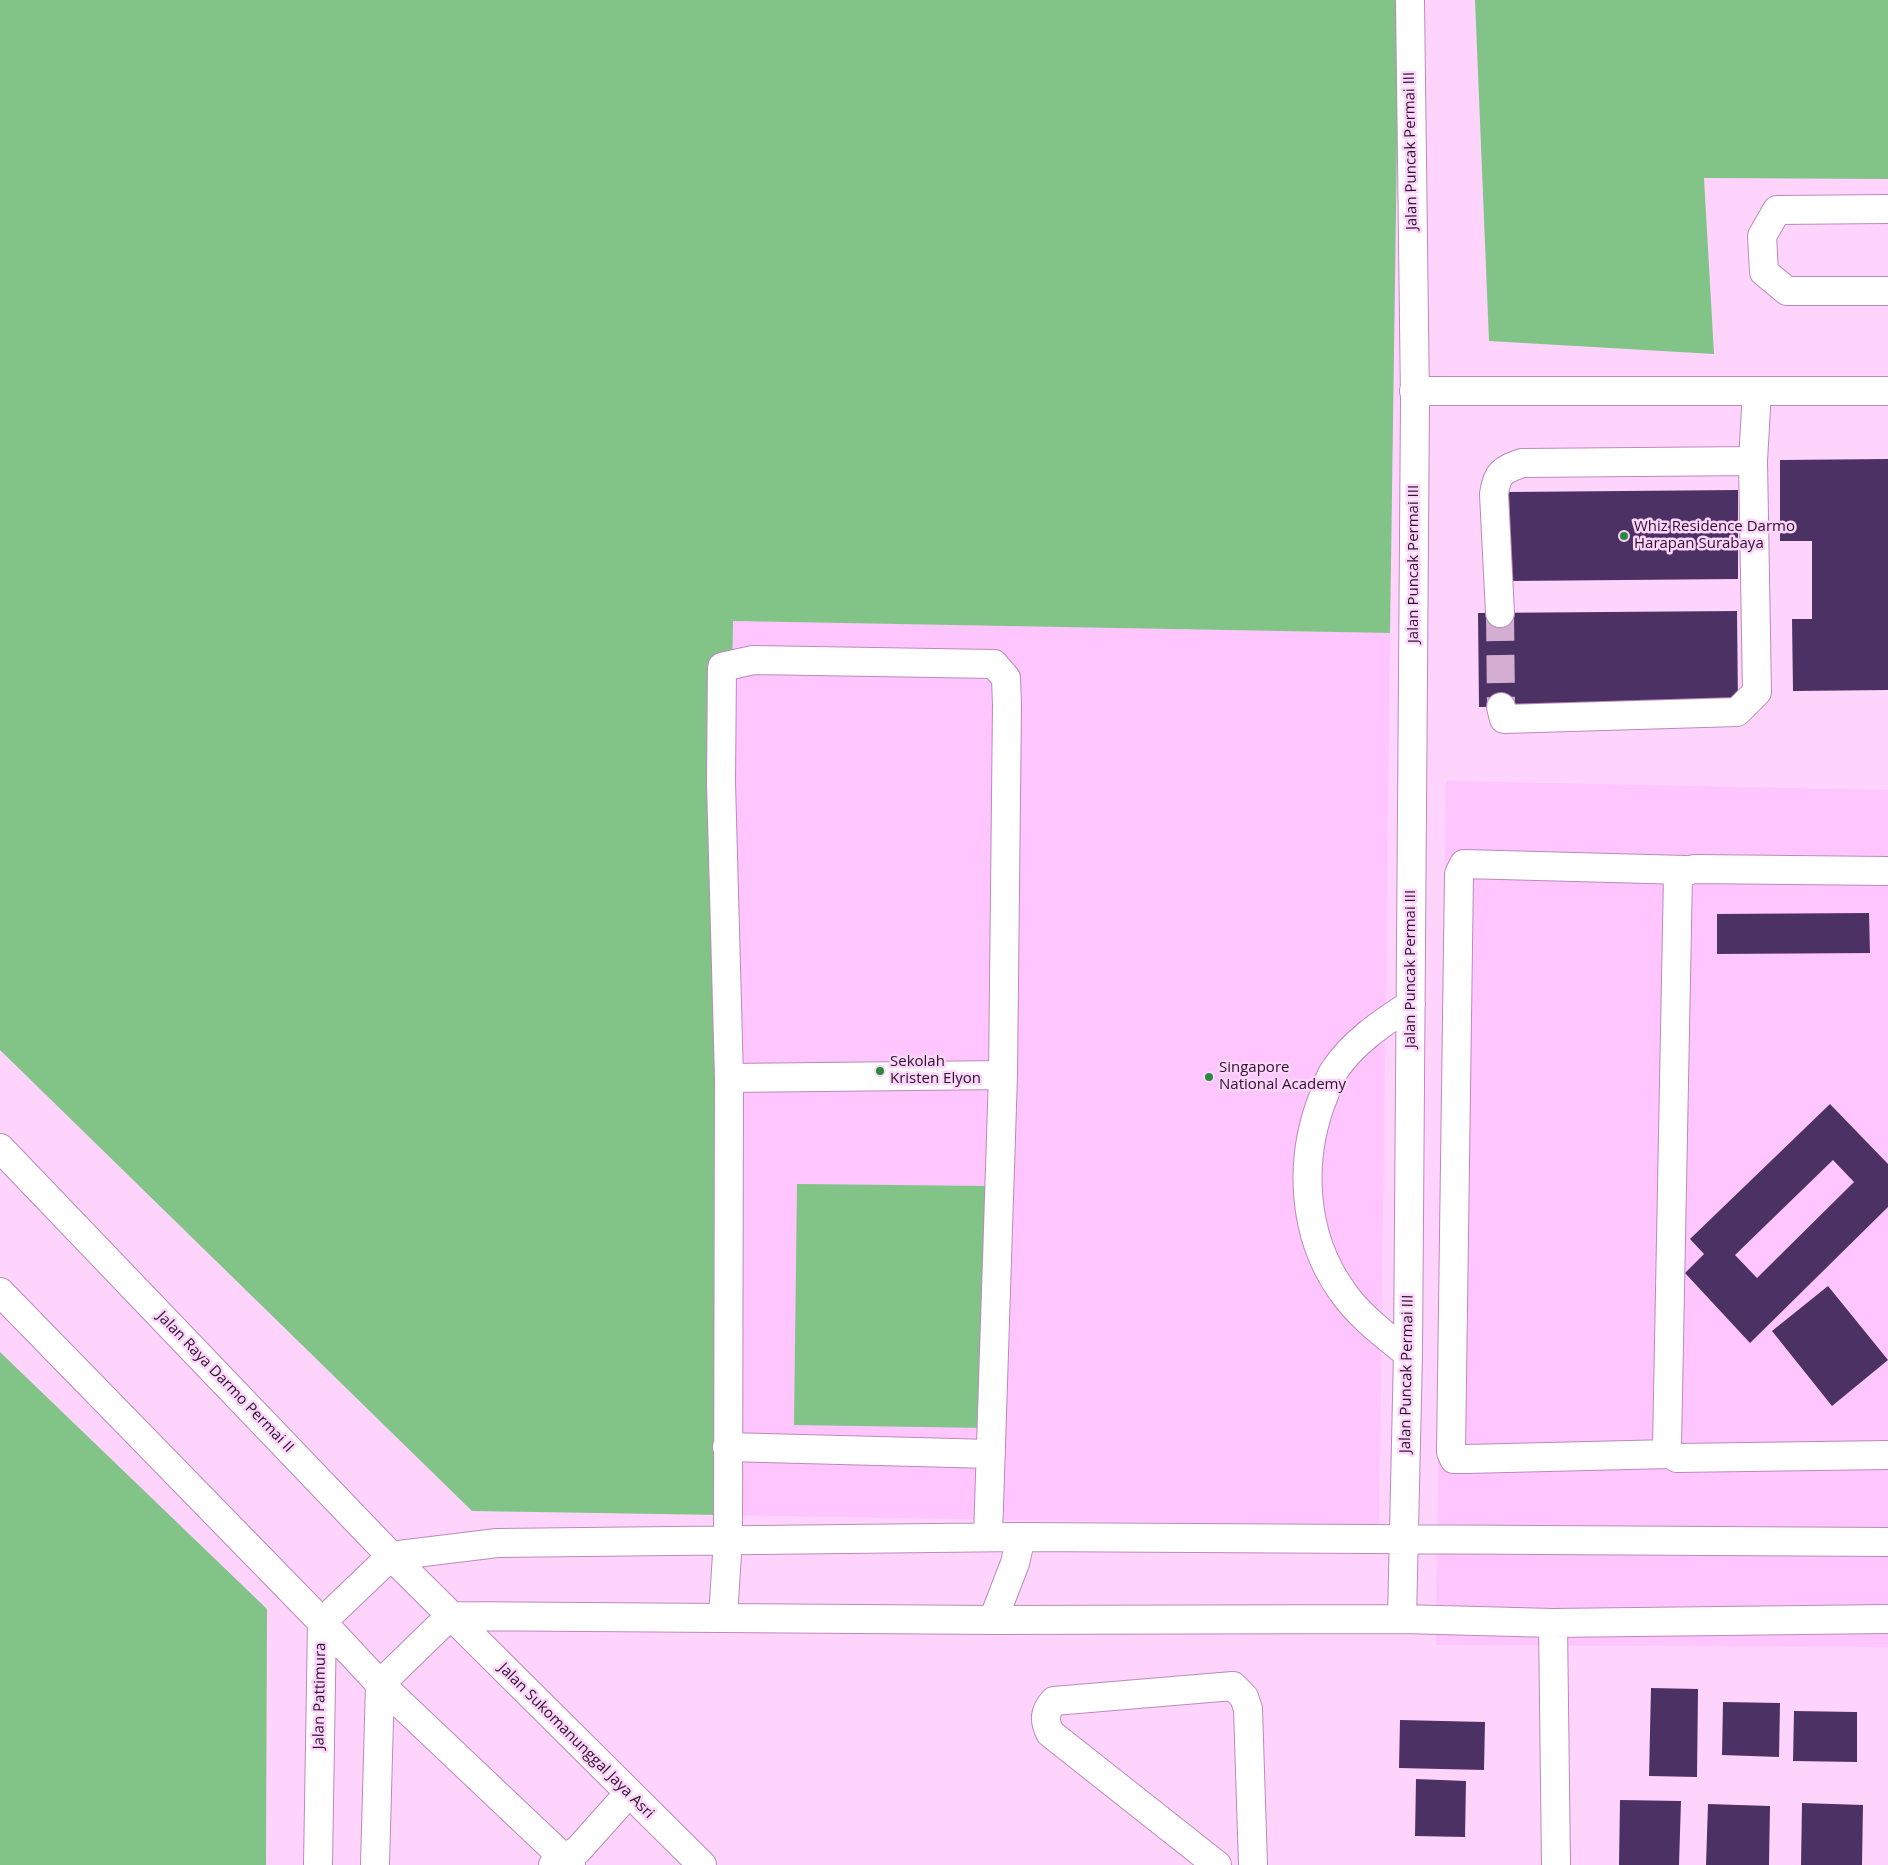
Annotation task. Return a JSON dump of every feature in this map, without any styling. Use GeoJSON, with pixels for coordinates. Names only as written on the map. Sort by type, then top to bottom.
{"type":"FeatureCollection","features":[{"type":"Feature","properties":{"kind":"street","name":"Jalan Puncak Permai III"},"geometry":{"type":"LineString","coordinates":[[1402,1619],[1408,1354],[1415,396],[1410,0]]}},
{"type":"Feature","properties":{"kind":"street"},"geometry":{"type":"LineString","coordinates":[[1888,208],[1777,210],[1762,236],[1764,272],[1788,291],[1888,291]]}},
{"type":"Feature","properties":{"kind":"street"},"geometry":{"type":"LineString","coordinates":[[1501,707],[1504,719],[1737,712],[1757,692],[1753,461],[1757,391]]}},
{"type":"Feature","properties":{"kind":"street"},"geometry":{"type":"LineString","coordinates":[[1415,396],[1888,391]]}},
{"type":"Feature","properties":{"kind":"street"},"geometry":{"type":"LineString","coordinates":[[1500,613],[1494,494],[1497,478],[1506,469],[1522,463],[1753,461]]}},
{"type":"Feature","properties":{"kind":"street"},"geometry":{"type":"LineString","coordinates":[[723,1617],[728,1539],[729,1078],[721,782],[722,667],[753,660],[994,664],[1006,678],[1003,1075],[988,1537]]}},
{"type":"Feature","properties":{"kind":"street"},"geometry":{"type":"LineString","coordinates":[[1888,871],[1685,870],[1464,864],[1459,874],[1451,1452],[1454,1459],[1670,1454],[1677,1458],[1888,1455]]}},
{"type":"Feature","properties":{"kind":"street"},"geometry":{"type":"LineString","coordinates":[[1670,1454],[1667,1436],[1678,874],[1685,870]]}},
{"type":"Feature","properties":{"kind":"street"},"geometry":{"type":"LineString","coordinates":[[1408,1354],[1368,1320],[1342,1292],[1319,1250],[1310,1211],[1306,1173],[1314,1119],[1333,1072],[1354,1046],[1377,1026],[1411,1004]]}},
{"type":"Feature","properties":{"kind":"street"},"geometry":{"type":"LineString","coordinates":[[729,1078],[1003,1075]]}},
{"type":"Feature","properties":{"kind":"street","name":"Jalan Raya Darmo Permai II"},"geometry":{"type":"LineString","coordinates":[[0,1148],[450,1616]]}},
{"type":"Feature","properties":{"kind":"street"},"geometry":{"type":"LineString","coordinates":[[0,1292],[322,1622],[380,1684],[563,1863],[578,1850],[629,1793]]}},
{"type":"Feature","properties":{"kind":"street"},"geometry":{"type":"LineString","coordinates":[[727,1447],[991,1454]]}},
{"type":"Feature","properties":{"kind":"street"},"geometry":{"type":"LineString","coordinates":[[391,1556],[497,1544],[728,1539],[1020,1537],[1888,1542]]}},
{"type":"Feature","properties":{"kind":"street"},"geometry":{"type":"LineString","coordinates":[[993,1620],[1016,1562],[1020,1537]]}},
{"type":"Feature","properties":{"kind":"street","name":"Jalan Pattimura"},"geometry":{"type":"LineString","coordinates":[[318,1865],[322,1622],[391,1556]]}},
{"type":"Feature","properties":{"kind":"street"},"geometry":{"type":"LineString","coordinates":[[375,1865],[380,1684],[450,1616],[993,1620],[1402,1619],[1553,1623],[1888,1619]]}},
{"type":"Feature","properties":{"kind":"street","name":"Jalan Sukomanunggal Jaya Asri"},"geometry":{"type":"LineString","coordinates":[[450,1616],[702,1865]]}},
{"type":"Feature","properties":{"kind":"street"},"geometry":{"type":"LineString","coordinates":[[1553,1623],[1556,1865]]}},
{"type":"Feature","properties":{"kind":"street"},"geometry":{"type":"LineString","coordinates":[[1216,1865],[1050,1733],[1045,1715],[1054,1701],[1233,1686],[1244,1697],[1248,1709],[1253,1865]]}},
{"type":"Feature","properties":{"kind":"shaded area"},"geometry":{"type":"Polygon","coordinates":[[[733,621],[1390,633],[1379,1526],[721,1515],[733,621]]]}},
{"type":"Feature","properties":{"kind":"shaded area"},"geometry":{"type":"Polygon","coordinates":[[[1446,781],[1888,790],[1888,1647],[1436,1645],[1446,781]]]}},
{"type":"Feature","properties":{"kind":"green space"},"geometry":{"type":"Polygon","coordinates":[[[0,0],[1399,0],[1390,633],[733,621],[721,1515],[472,1511],[0,1050],[0,0]]]}},
{"type":"Feature","properties":{"kind":"green space"},"geometry":{"type":"Polygon","coordinates":[[[1475,0],[1888,0],[1888,179],[1704,178],[1714,354],[1489,341],[1475,0]]]}},
{"type":"Feature","properties":{"kind":"green space"},"geometry":{"type":"Polygon","coordinates":[[[797,1184],[989,1186],[986,1428],[794,1425],[797,1184]]]}},
{"type":"Feature","properties":{"kind":"green space"},"geometry":{"type":"Polygon","coordinates":[[[0,1352],[267,1609],[266,1865],[0,1865],[0,1352]]]}},
{"type":"Feature","properties":{"kind":"building"},"geometry":{"type":"Polygon","coordinates":[[[1888,459],[1888,690],[1793,691],[1792,619],[1812,619],[1812,541],[1780,541],[1780,460],[1888,459]]]}},
{"type":"Feature","properties":{"kind":"building","name":"Whiz Residence Darmo Harapan Surabaya"},"geometry":{"type":"Polygon","coordinates":[[[1738,490],[1738,579],[1510,581],[1509,492],[1738,490]]]}},
{"type":"Feature","properties":{"kind":"building"},"geometry":{"type":"Polygon","coordinates":[[[1737,611],[1738,705],[1479,707],[1478,613],[1737,611]]]}},
{"type":"Feature","properties":{"kind":"building"},"geometry":{"type":"Polygon","coordinates":[[[1869,913],[1870,953],[1717,954],[1717,914],[1869,913]]]}},
{"type":"Feature","properties":{"kind":"building"},"geometry":{"type":"Polygon","coordinates":[[[1830,1104],[1888,1164],[1888,1207],[1750,1343],[1685,1273],[1704,1254],[1690,1239],[1830,1104]],[[1833,1160],[1735,1255],[1757,1278],[1854,1182],[1833,1160]]]}},
{"type":"Feature","properties":{"kind":"building"},"geometry":{"type":"Polygon","coordinates":[[[1828,1286],[1888,1360],[1832,1406],[1772,1331],[1828,1286]]]}},
{"type":"Feature","properties":{"kind":"building"},"geometry":{"type":"Polygon","coordinates":[[[1651,1688],[1698,1689],[1697,1777],[1649,1776],[1651,1688]]]}},
{"type":"Feature","properties":{"kind":"building"},"geometry":{"type":"Polygon","coordinates":[[[1723,1702],[1780,1703],[1779,1757],[1722,1755],[1723,1702]]]}},
{"type":"Feature","properties":{"kind":"building"},"geometry":{"type":"Polygon","coordinates":[[[1794,1711],[1857,1712],[1857,1762],[1793,1761],[1794,1711]]]}},
{"type":"Feature","properties":{"kind":"building"},"geometry":{"type":"Polygon","coordinates":[[[1400,1720],[1485,1722],[1484,1770],[1399,1768],[1400,1720]]]}},
{"type":"Feature","properties":{"kind":"building"},"geometry":{"type":"Polygon","coordinates":[[[1416,1779],[1466,1781],[1465,1837],[1415,1836],[1416,1779]]]}},
{"type":"Feature","properties":{"kind":"building"},"geometry":{"type":"Polygon","coordinates":[[[1620,1800],[1681,1801],[1679,1865],[1619,1865],[1620,1800]]]}},
{"type":"Feature","properties":{"kind":"building"},"geometry":{"type":"Polygon","coordinates":[[[1802,1803],[1863,1805],[1862,1865],[1801,1865],[1802,1803]]]}},
{"type":"Feature","properties":{"kind":"building"},"geometry":{"type":"Polygon","coordinates":[[[1708,1804],[1770,1806],[1769,1865],[1706,1865],[1708,1804]]]}},
{"type":"Feature","properties":{"kind":"tunnel"},"geometry":{"type":"LineString","coordinates":[[1500,613],[1501,707]]}},
{"type":"Feature","properties":{"kind":"place","name":"Whiz Residence Darmo Harapan Surabaya"},"geometry":{"type":"Point","coordinates":[1624,536]}},
{"type":"Feature","properties":{"kind":"place","name":"Sekolah Kristen Elyon"},"geometry":{"type":"Point","coordinates":[880,1071]}},
{"type":"Feature","properties":{"kind":"place","name":"Singapore National Academy"},"geometry":{"type":"Point","coordinates":[1209,1077]}}]}
